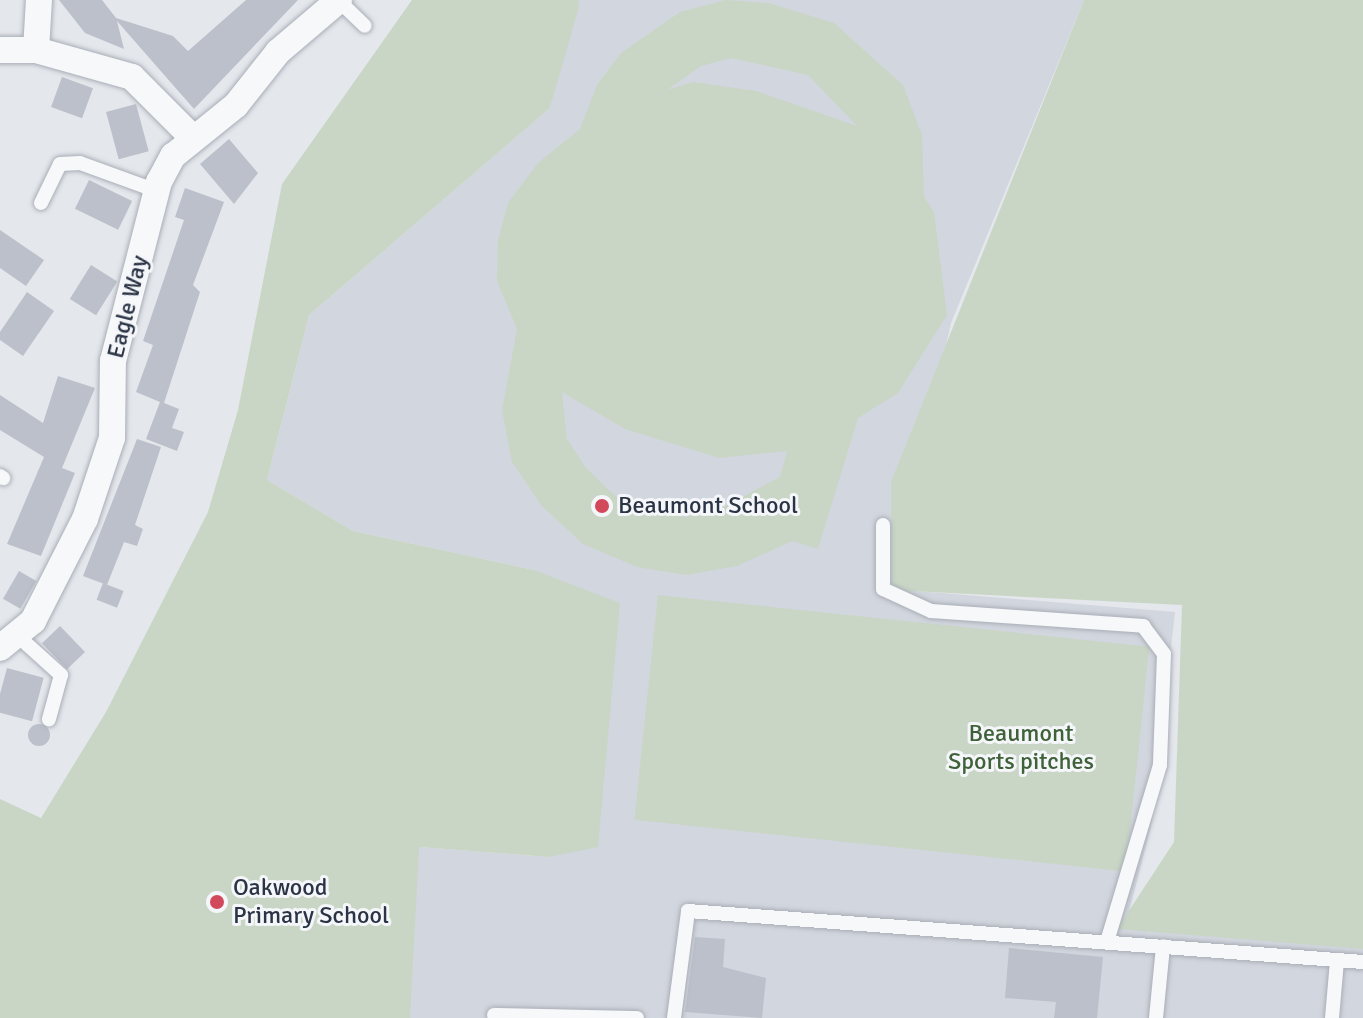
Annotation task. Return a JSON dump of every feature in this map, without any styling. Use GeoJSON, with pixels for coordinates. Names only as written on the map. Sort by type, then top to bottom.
{"type":"FeatureCollection","features":[{"type":"Feature","properties":{"kind":"street"},"geometry":{"type":"LineString","coordinates":[[36,50],[39,0]]}},
{"type":"Feature","properties":{"kind":"street"},"geometry":{"type":"LineString","coordinates":[[0,50],[36,50],[132,77],[192,137],[236,105],[278,52],[338,0]]}},
{"type":"Feature","properties":{"kind":"street","name":"Eagle Way"},"geometry":{"type":"LineString","coordinates":[[10,642],[45,602],[85,519],[112,438],[113,361],[157,191],[192,137]]}},
{"type":"Feature","properties":{"kind":"lane"},"geometry":{"type":"LineString","coordinates":[[338,0],[365,26]]}},
{"type":"Feature","properties":{"kind":"lane"},"geometry":{"type":"LineString","coordinates":[[41,203],[60,164],[80,163],[157,191]]}},
{"type":"Feature","properties":{"kind":"lane"},"geometry":{"type":"LineString","coordinates":[[883,525],[883,589],[931,611],[1143,626],[1164,654],[1160,765],[1107,942]]}},
{"type":"Feature","properties":{"kind":"lane"},"geometry":{"type":"LineString","coordinates":[[10,642],[61,675],[49,719]]}},
{"type":"Feature","properties":{"kind":"lane"},"geometry":{"type":"LineString","coordinates":[[674,1018],[688,911],[1363,962]]}},
{"type":"Feature","properties":{"kind":"lane"},"geometry":{"type":"LineString","coordinates":[[1156,1018],[1163,946]]}},
{"type":"Feature","properties":{"kind":"lane"},"geometry":{"type":"LineString","coordinates":[[1332,1018],[1337,961]]}},
{"type":"Feature","properties":{"kind":"lane"},"geometry":{"type":"LineString","coordinates":[[494,1015],[637,1018]]}},
{"type":"Feature","properties":{"kind":"shaded area","name":"Beaumont School"},"geometry":{"type":"Polygon","coordinates":[[[578,0],[1084,0],[951,323],[892,589],[1175,612],[1151,827],[1129,912],[1363,937],[1363,1018],[0,1018],[419,847],[549,857],[534,570],[353,531],[267,480],[309,315],[550,108],[578,0]]]}},
{"type":"Feature","properties":{"kind":"green space"},"geometry":{"type":"Polygon","coordinates":[[[412,0],[578,0],[579,7],[550,108],[309,315],[267,480],[353,531],[534,570],[620,603],[598,847],[549,857],[419,847],[410,1018],[0,1018],[0,799],[41,818],[106,712],[208,512],[238,410],[282,184],[412,0]]]}},
{"type":"Feature","properties":{"kind":"green space"},"geometry":{"type":"Polygon","coordinates":[[[726,0],[769,3],[834,23],[903,85],[922,135],[924,197],[934,212],[947,315],[898,393],[858,418],[818,549],[792,541],[737,566],[686,575],[637,567],[583,544],[542,506],[512,462],[502,411],[517,329],[497,281],[498,240],[508,203],[538,163],[580,129],[597,85],[621,53],[680,12],[726,0]],[[731,58],[701,66],[667,90],[693,82],[756,91],[857,126],[808,75],[731,58]],[[562,392],[567,439],[586,468],[614,495],[653,511],[685,517],[718,510],[780,477],[787,451],[719,458],[625,429],[562,392]]]}},
{"type":"Feature","properties":{"kind":"green space"},"geometry":{"type":"Polygon","coordinates":[[[1084,0],[1363,0],[1363,949],[1117,929],[1174,842],[1182,605],[892,590],[891,482],[1084,0]]]}},
{"type":"Feature","properties":{"kind":"green space","name":"Beaumont Sports pitches"},"geometry":{"type":"Polygon","coordinates":[[[658,595],[1149,647],[1126,871],[634,820],[658,595]]]}},
{"type":"Feature","properties":{"kind":"building"},"geometry":{"type":"Polygon","coordinates":[[[59,0],[102,0],[116,18],[173,36],[188,51],[246,0],[298,0],[194,109],[117,21],[124,49],[85,33],[59,0]]]}},
{"type":"Feature","properties":{"kind":"building"},"geometry":{"type":"Polygon","coordinates":[[[62,77],[93,88],[82,118],[51,107],[62,77]]]}},
{"type":"Feature","properties":{"kind":"building"},"geometry":{"type":"Polygon","coordinates":[[[136,104],[149,151],[119,159],[106,112],[136,104]]]}},
{"type":"Feature","properties":{"kind":"building"},"geometry":{"type":"Polygon","coordinates":[[[229,139],[258,173],[234,204],[200,164],[229,139]]]}},
{"type":"Feature","properties":{"kind":"building"},"geometry":{"type":"Polygon","coordinates":[[[89,180],[132,201],[118,230],[75,209],[89,180]]]}},
{"type":"Feature","properties":{"kind":"building"},"geometry":{"type":"Polygon","coordinates":[[[185,188],[224,202],[193,285],[200,292],[164,403],[179,409],[172,428],[184,432],[177,451],[146,439],[160,402],[136,392],[153,345],[143,341],[184,220],[175,217],[185,188]]]}},
{"type":"Feature","properties":{"kind":"building"},"geometry":{"type":"Polygon","coordinates":[[[0,230],[44,260],[26,286],[0,268],[0,230]]]}},
{"type":"Feature","properties":{"kind":"building"},"geometry":{"type":"Polygon","coordinates":[[[91,265],[117,281],[96,315],[70,299],[91,265]]]}},
{"type":"Feature","properties":{"kind":"building"},"geometry":{"type":"Polygon","coordinates":[[[27,292],[54,311],[23,356],[0,340],[0,332],[27,292]]]}},
{"type":"Feature","properties":{"kind":"building"},"geometry":{"type":"Polygon","coordinates":[[[58,376],[95,388],[62,468],[75,473],[41,556],[7,544],[44,457],[0,430],[0,395],[43,423],[58,376]]]}},
{"type":"Feature","properties":{"kind":"building"},"geometry":{"type":"Polygon","coordinates":[[[137,439],[161,447],[135,525],[143,529],[137,546],[124,542],[107,585],[83,576],[137,439]]]}},
{"type":"Feature","properties":{"kind":"building"},"geometry":{"type":"Polygon","coordinates":[[[19,571],[36,581],[20,609],[3,599],[19,571]]]}},
{"type":"Feature","properties":{"kind":"building"},"geometry":{"type":"Polygon","coordinates":[[[103,583],[124,591],[117,608],[97,600],[103,583]]]}},
{"type":"Feature","properties":{"kind":"building"},"geometry":{"type":"Polygon","coordinates":[[[60,626],[85,652],[67,669],[42,643],[60,626]]]}},
{"type":"Feature","properties":{"kind":"building"},"geometry":{"type":"Polygon","coordinates":[[[7,668],[44,678],[32,721],[0,713],[0,694],[7,668]]]}},
{"type":"Feature","properties":{"kind":"building"},"geometry":{"type":"Polygon","coordinates":[[[39,724],[47,727],[50,735],[47,743],[39,746],[31,743],[28,735],[31,727],[39,724]]]}},
{"type":"Feature","properties":{"kind":"building"},"geometry":{"type":"Polygon","coordinates":[[[695,937],[725,939],[723,967],[766,978],[762,1018],[685,1012],[695,937]]]}},
{"type":"Feature","properties":{"kind":"building"},"geometry":{"type":"Polygon","coordinates":[[[1009,948],[1103,957],[1097,1018],[1054,1018],[1056,1002],[1005,998],[1009,948]]]}},
{"type":"Feature","properties":{"kind":"place","name":"Beaumont School"},"geometry":{"type":"Point","coordinates":[602,506]}},
{"type":"Feature","properties":{"kind":"place","name":"Oakwood Primary School"},"geometry":{"type":"Point","coordinates":[217,902]}}]}
